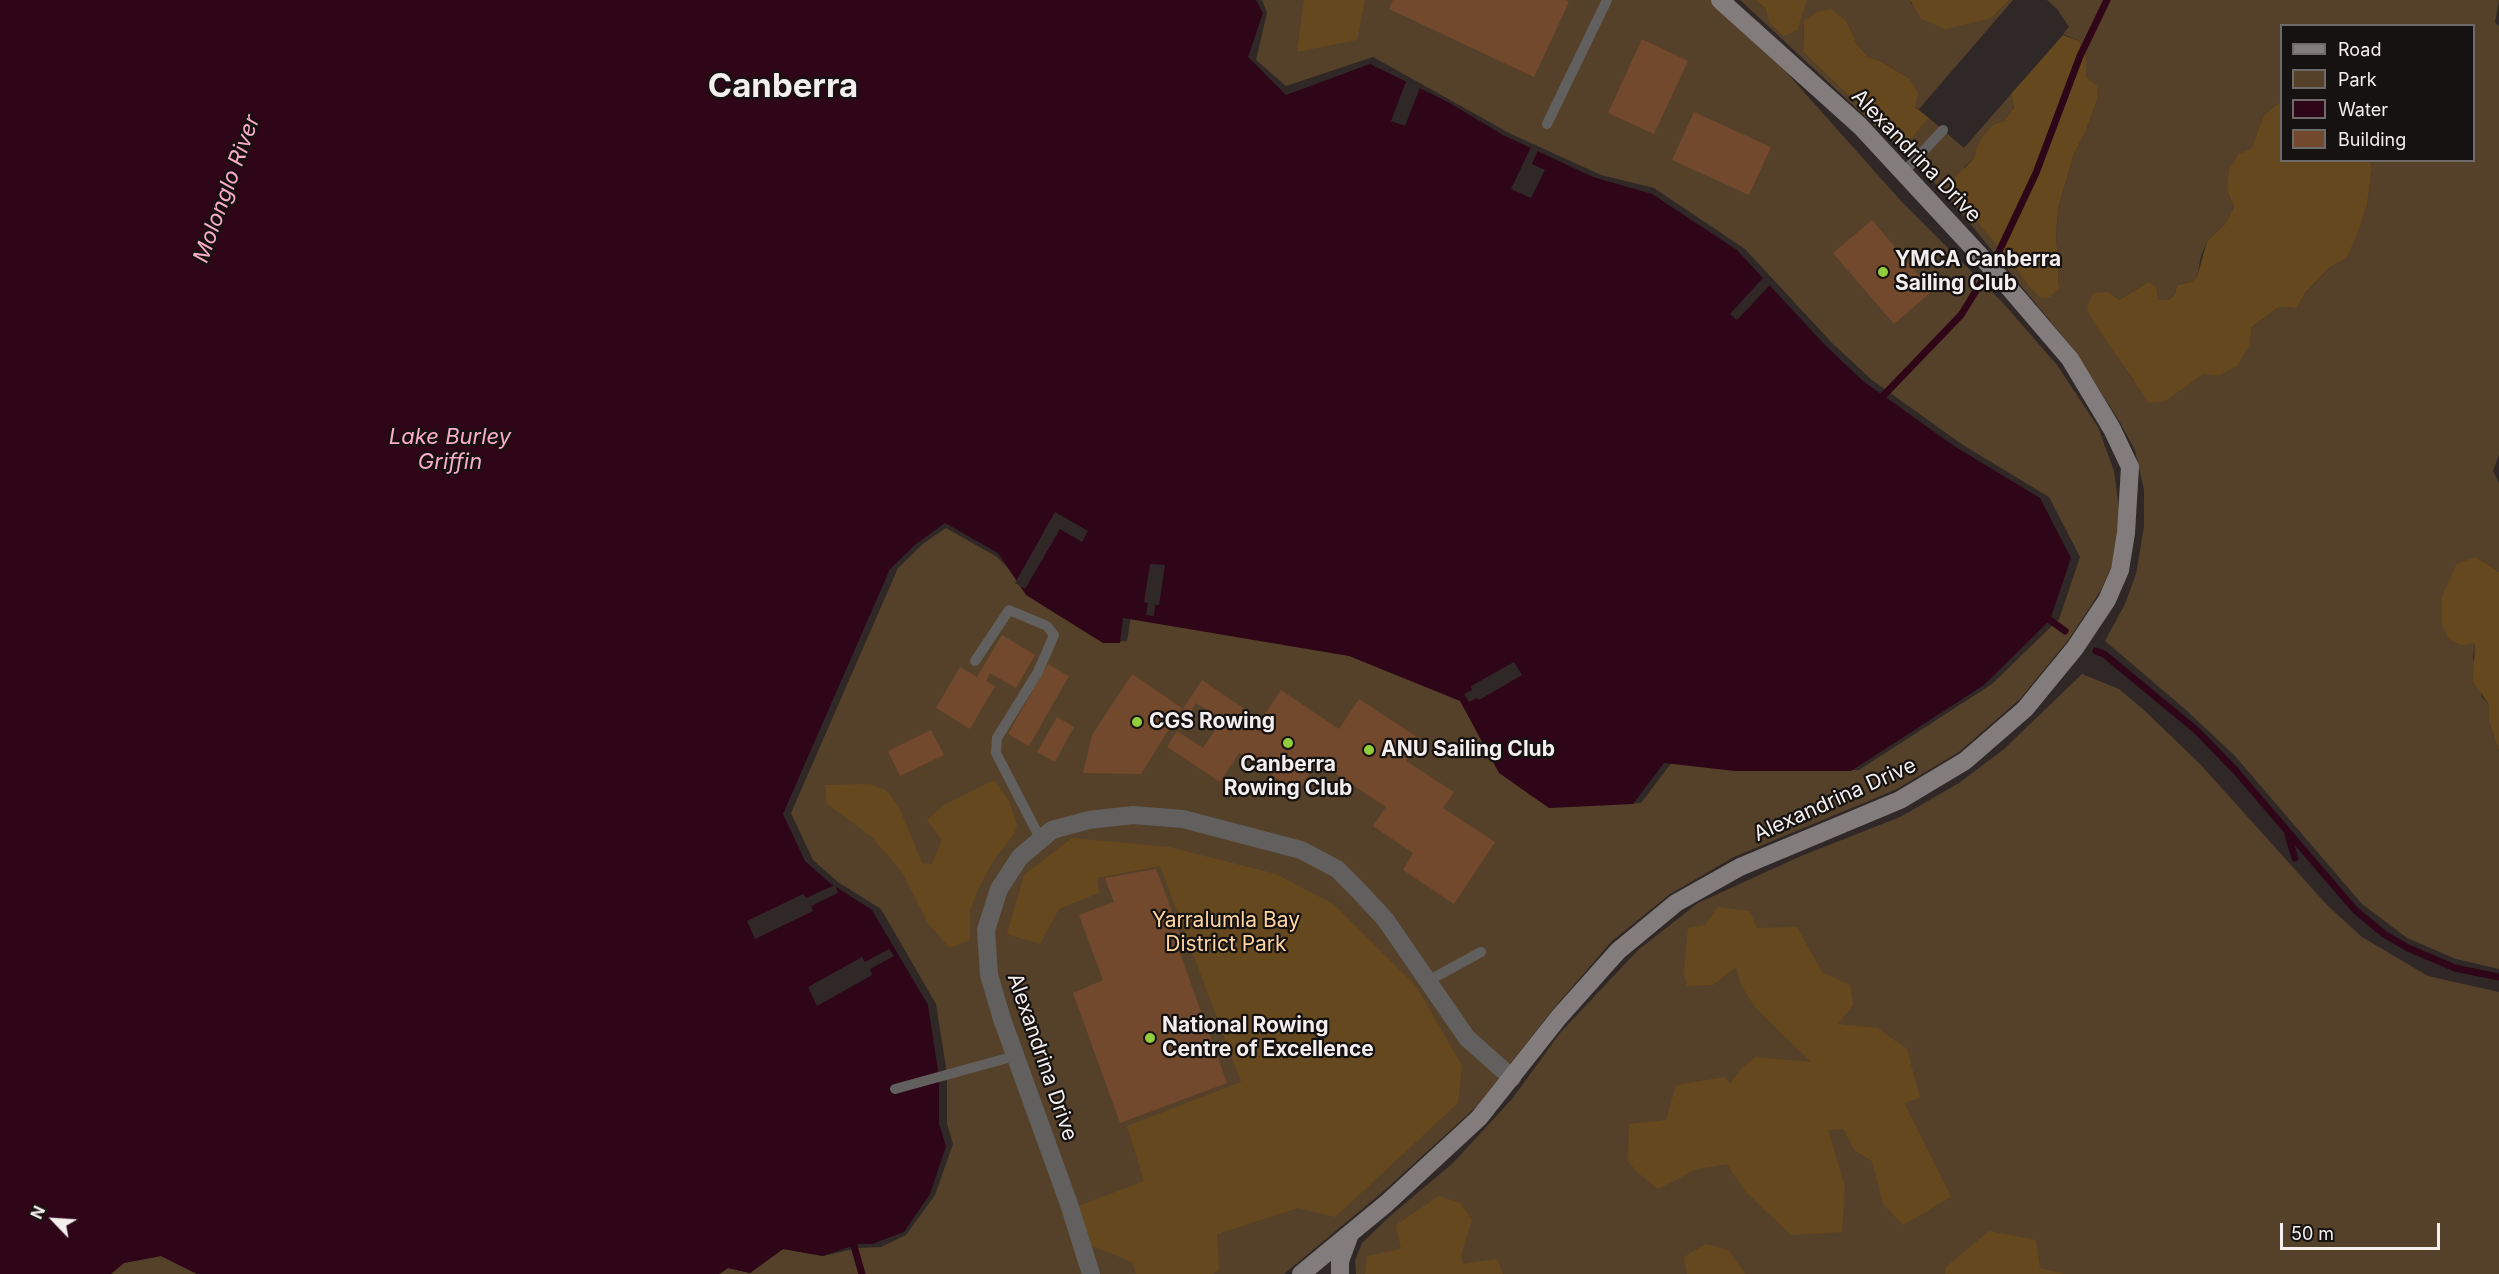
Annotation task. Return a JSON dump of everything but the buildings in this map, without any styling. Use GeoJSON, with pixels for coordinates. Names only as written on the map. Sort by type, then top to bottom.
{"type":"FeatureCollection","features":[{"type":"Feature","properties":{"kind":"main road","name":"Alexandrina Drive"},"geometry":{"type":"LineString","coordinates":[[1301,1274],[1350,1234],[1472,1126],[1559,1017],[1618,951],[1676,903],[1740,867],[1900,800],[1965,761],[2025,709],[2075,648],[2107,600],[2120,570],[2126,533],[2130,467],[2112,429],[2070,359],[1999,276],[1860,126],[1720,0]]}},
{"type":"Feature","properties":{"kind":"main road"},"geometry":{"type":"LineString","coordinates":[[1340,1274],[1340,1261],[1350,1234]]}},
{"type":"Feature","properties":{"kind":"street","name":"Alexandrina Drive"},"geometry":{"type":"LineString","coordinates":[[1091,1274],[989,975],[986,930],[999,889],[1020,857],[1052,830],[1089,820],[1133,815],[1183,819],[1301,850],[1337,869],[1385,919],[1467,1038],[1512,1078]]}},
{"type":"Feature","properties":{"kind":"lane"},"geometry":{"type":"LineString","coordinates":[[1547,124],[1607,0]]}},
{"type":"Feature","properties":{"kind":"lane"},"geometry":{"type":"LineString","coordinates":[[1903,173],[1943,130]]}},
{"type":"Feature","properties":{"kind":"lane"},"geometry":{"type":"LineString","coordinates":[[975,661],[1009,609],[1047,626],[1054,635],[1038,672],[997,738],[996,753],[1040,838]]}},
{"type":"Feature","properties":{"kind":"lane"},"geometry":{"type":"LineString","coordinates":[[1428,981],[1481,952]]}},
{"type":"Feature","properties":{"kind":"lane"},"geometry":{"type":"LineString","coordinates":[[895,1089],[1015,1056]]}},
{"type":"Feature","properties":{"kind":"green space","name":"Yarralumla Bay District Park"},"geometry":{"type":"Polygon","coordinates":[[[1262,0],[1722,0],[1901,201],[2004,304],[2057,365],[2098,427],[2114,471],[2121,523],[2114,560],[2101,590],[2069,639],[2020,699],[1959,752],[1895,790],[1734,857],[1670,894],[1612,941],[1554,1008],[1477,1106],[1385,1190],[1284,1274],[719,1274],[728,1268],[750,1273],[783,1249],[823,1256],[858,1248],[881,1247],[906,1235],[935,1195],[953,1144],[947,1124],[947,1074],[936,1004],[881,909],[838,882],[813,860],[791,813],[898,568],[924,543],[946,528],[997,557],[1034,594],[1111,642],[1127,641],[1131,617],[1355,653],[1463,694],[1558,807],[1641,803],[1672,762],[1743,770],[1859,770],[1992,684],[2059,619],[2080,557],[2049,497],[1963,445],[1872,380],[1832,343],[1745,249],[1654,188],[1601,175],[1511,134],[1373,57],[1286,86],[1256,60],[1267,13],[1262,0]]]}},
{"type":"Feature","properties":{"kind":"green space"},"geometry":{"type":"Polygon","coordinates":[[[1304,0],[1365,0],[1357,40],[1297,52],[1304,0]]]}},
{"type":"Feature","properties":{"kind":"green space"},"geometry":{"type":"Polygon","coordinates":[[[1740,0],[1755,0],[1765,8],[1769,22],[1807,0],[1910,0],[1912,5],[1991,18],[2010,0],[2013,0],[1919,109],[1915,107],[1909,78],[1880,61],[1868,57],[1857,44],[1847,22],[1804,21],[1803,52],[1864,110],[1885,126],[1903,147],[1929,118],[1964,148],[2011,94],[2014,108],[2004,121],[1994,124],[1977,146],[1974,158],[1964,167],[2013,264],[2027,284],[2059,288],[2056,231],[2059,205],[2074,154],[2086,131],[2097,100],[2097,87],[2086,77],[2086,56],[2079,41],[2063,34],[2069,27],[2057,9],[2047,0],[2499,0],[2495,22],[2499,26],[2499,455],[2493,471],[2499,483],[2499,572],[2476,557],[2473,658],[2482,697],[2489,705],[2489,722],[2499,751],[2499,969],[2456,959],[2407,938],[2362,904],[2235,756],[2186,710],[2105,641],[2125,604],[2136,574],[2144,527],[2144,490],[2135,450],[2073,349],[1926,173],[1740,0]],[[2280,24],[2280,102],[2264,115],[2251,150],[2227,190],[2234,207],[2225,224],[2207,241],[2197,277],[2191,282],[2177,285],[2175,294],[2169,300],[2158,300],[2148,282],[2119,300],[2109,292],[2114,350],[2132,379],[2166,401],[2203,373],[2218,376],[2250,344],[2252,327],[2279,307],[2297,308],[2305,293],[2329,268],[2347,256],[2367,205],[2372,169],[2370,162],[2475,162],[2475,24],[2280,24]]]}},
{"type":"Feature","properties":{"kind":"green space"},"geometry":{"type":"Polygon","coordinates":[[[1755,0],[1807,0],[1797,30],[1784,36],[1769,22],[1765,8],[1755,0]]]}},
{"type":"Feature","properties":{"kind":"green space"},"geometry":{"type":"Polygon","coordinates":[[[1910,0],[2010,0],[1991,18],[1946,29],[1921,19],[1910,0]]]}},
{"type":"Feature","properties":{"kind":"green space"},"geometry":{"type":"Polygon","coordinates":[[[1831,9],[1847,22],[1857,44],[1868,57],[1880,61],[1909,78],[1918,93],[1915,107],[1929,118],[1903,148],[1885,126],[1864,110],[1803,52],[1804,21],[1817,12],[1831,9]]]}},
{"type":"Feature","properties":{"kind":"green space"},"geometry":{"type":"Polygon","coordinates":[[[2063,35],[2079,41],[2086,56],[2086,77],[2097,86],[2097,100],[2086,131],[2074,154],[2059,205],[2056,231],[2059,288],[2050,297],[2041,298],[1955,195],[1953,180],[1974,158],[1977,146],[1984,135],[1994,124],[2004,121],[2014,108],[2011,94],[2063,35]]]}},
{"type":"Feature","properties":{"kind":"green space"},"geometry":{"type":"Polygon","coordinates":[[[2280,102],[2280,162],[2370,162],[2372,169],[2367,205],[2355,239],[2347,257],[2329,268],[2305,293],[2297,308],[2279,307],[2252,327],[2250,344],[2237,366],[2218,376],[2203,374],[2166,401],[2149,403],[2093,321],[2087,309],[2093,293],[2109,292],[2119,300],[2148,282],[2156,287],[2158,300],[2169,300],[2175,294],[2177,285],[2191,282],[2197,277],[2207,241],[2225,224],[2234,207],[2227,190],[2229,170],[2239,154],[2251,149],[2264,115],[2280,102]]]}},
{"type":"Feature","properties":{"kind":"green space"},"geometry":{"type":"Polygon","coordinates":[[[2476,557],[2499,572],[2499,751],[2489,722],[2489,705],[2473,681],[2475,643],[2461,645],[2449,639],[2442,625],[2442,596],[2457,564],[2476,557]]]}},
{"type":"Feature","properties":{"kind":"green space"},"geometry":{"type":"Polygon","coordinates":[[[2082,674],[2119,689],[2144,710],[2200,764],[2327,905],[2362,937],[2428,976],[2499,992],[2499,1274],[1356,1274],[1355,1261],[1362,1243],[1453,1163],[1512,1099],[1560,1033],[1638,950],[1698,903],[1801,856],[1900,817],[1959,783],[2004,749],[2082,674]]]}},
{"type":"Feature","properties":{"kind":"green space"},"geometry":{"type":"Polygon","coordinates":[[[994,780],[1009,801],[1017,825],[1014,834],[994,860],[979,887],[970,910],[970,940],[950,948],[928,923],[902,872],[871,836],[827,804],[825,785],[869,784],[886,790],[899,807],[922,863],[932,864],[942,840],[927,820],[944,805],[994,780]]]}},
{"type":"Feature","properties":{"kind":"green space"},"geometry":{"type":"Polygon","coordinates":[[[1072,838],[1169,847],[1276,874],[1333,904],[1416,986],[1462,1066],[1458,1103],[1335,1217],[1298,1208],[1217,1234],[1219,1270],[1213,1274],[1136,1274],[1132,1262],[1092,1246],[1078,1206],[1144,1181],[1127,1126],[1241,1082],[1160,866],[1097,878],[1099,893],[1059,909],[1040,944],[1007,934],[1024,875],[1072,838]]]}},
{"type":"Feature","properties":{"kind":"green space"},"geometry":{"type":"Polygon","coordinates":[[[1718,907],[1750,911],[1757,928],[1797,927],[1822,972],[1850,985],[1853,1005],[1838,1024],[1877,1028],[1907,1049],[1920,1098],[1904,1103],[1951,1197],[1903,1225],[1883,1204],[1872,1161],[1854,1150],[1844,1129],[1828,1130],[1845,1187],[1842,1232],[1791,1235],[1745,1191],[1727,1164],[1697,1169],[1658,1189],[1637,1172],[1628,1161],[1629,1124],[1666,1120],[1676,1085],[1725,1077],[1730,1084],[1740,1070],[1755,1057],[1811,1062],[1755,1007],[1741,985],[1736,967],[1713,985],[1687,986],[1684,973],[1688,928],[1705,925],[1718,907]]]}},
{"type":"Feature","properties":{"kind":"green space"},"geometry":{"type":"Polygon","coordinates":[[[1439,1196],[1460,1203],[1472,1220],[1461,1255],[1463,1264],[1497,1259],[1503,1274],[1365,1274],[1367,1256],[1401,1249],[1396,1225],[1439,1196]]]}},
{"type":"Feature","properties":{"kind":"green space"},"geometry":{"type":"Polygon","coordinates":[[[1989,1231],[2036,1240],[2040,1268],[2065,1274],[1945,1274],[1945,1268],[1989,1231]]]}},
{"type":"Feature","properties":{"kind":"green space"},"geometry":{"type":"Polygon","coordinates":[[[1706,1244],[1728,1250],[1745,1274],[1687,1274],[1684,1257],[1706,1244]]]}},
{"type":"Feature","properties":{"kind":"green space"},"geometry":{"type":"Polygon","coordinates":[[[161,1256],[197,1274],[111,1274],[123,1263],[161,1256]]]}},
{"type":"Feature","properties":{"kind":"water","name":"Lake Burley Griffin"},"geometry":{"type":"Polygon","coordinates":[[[0,0],[1256,0],[1263,13],[1248,57],[1286,95],[1370,64],[1448,102],[1503,135],[1593,177],[1652,194],[1737,250],[1824,344],[1863,381],[1954,446],[2040,498],[2071,558],[2050,620],[1984,685],[1851,771],[1735,771],[1664,763],[1633,804],[1549,808],[1499,773],[1460,701],[1349,656],[1123,618],[1120,643],[1103,643],[1026,595],[998,553],[945,523],[916,544],[890,569],[783,814],[805,861],[830,883],[872,910],[928,1005],[939,1077],[939,1124],[946,1146],[930,1194],[904,1232],[872,1244],[858,1244],[823,1256],[783,1249],[750,1273],[728,1268],[719,1274],[197,1274],[161,1256],[124,1263],[111,1274],[0,1274],[0,0]]]}},
{"type":"Feature","properties":{"kind":"pier"},"geometry":{"type":"Polygon","coordinates":[[[1407,79],[1421,85],[1405,126],[1391,121],[1407,79]]]}},
{"type":"Feature","properties":{"kind":"pier"},"geometry":{"type":"Polygon","coordinates":[[[1532,145],[1539,148],[1532,164],[1545,170],[1531,198],[1511,189],[1532,145]]]}},
{"type":"Feature","properties":{"kind":"pier"},"geometry":{"type":"Polygon","coordinates":[[[1763,278],[1770,285],[1737,320],[1730,314],[1763,278]]]}},
{"type":"Feature","properties":{"kind":"pier"},"geometry":{"type":"Polygon","coordinates":[[[1055,512],[1088,531],[1082,542],[1060,529],[1025,589],[1015,583],[1055,512]]]}},
{"type":"Feature","properties":{"kind":"pier"},"geometry":{"type":"Polygon","coordinates":[[[1150,564],[1165,565],[1159,605],[1155,605],[1154,616],[1146,615],[1148,603],[1144,602],[1150,564]]]}},
{"type":"Feature","properties":{"kind":"pier"},"geometry":{"type":"Polygon","coordinates":[[[1514,662],[1522,675],[1479,700],[1477,698],[1469,702],[1464,694],[1472,690],[1471,686],[1514,662]]]}},
{"type":"Feature","properties":{"kind":"pier"},"geometry":{"type":"Polygon","coordinates":[[[835,885],[838,893],[811,906],[813,911],[755,939],[747,921],[803,894],[806,898],[835,885]]]}},
{"type":"Feature","properties":{"kind":"pier"},"geometry":{"type":"Polygon","coordinates":[[[889,949],[894,956],[870,969],[872,975],[817,1006],[808,987],[862,957],[865,962],[889,949]]]}},
{"type":"Feature","properties":{"kind":"waterway"},"geometry":{"type":"LineString","coordinates":[[1883,396],[1961,315],[1995,260],[2036,173],[2080,56],[2107,0]]}},
{"type":"Feature","properties":{"kind":"waterway"},"geometry":{"type":"LineString","coordinates":[[2050,620],[2065,631]]}},
{"type":"Feature","properties":{"kind":"waterway"},"geometry":{"type":"LineString","coordinates":[[2096,651],[2104,654],[2196,730],[2235,770],[2355,910],[2384,934],[2408,948],[2455,968],[2499,977]]}},
{"type":"Feature","properties":{"kind":"waterway"},"geometry":{"type":"LineString","coordinates":[[2288,835],[2295,858]]}},
{"type":"Feature","properties":{"kind":"waterway"},"geometry":{"type":"LineString","coordinates":[[852,1239],[862,1274]]}},
{"type":"Feature","properties":{"kind":"place","name":"YMCA Canberra Sailing Club"},"geometry":{"type":"Point","coordinates":[1883,272]}},
{"type":"Feature","properties":{"kind":"place","name":"CGS Rowing"},"geometry":{"type":"Point","coordinates":[1137,722]}},
{"type":"Feature","properties":{"kind":"place","name":"Canberra Rowing Club"},"geometry":{"type":"Point","coordinates":[1288,743]}},
{"type":"Feature","properties":{"kind":"place","name":"ANU Sailing Club"},"geometry":{"type":"Point","coordinates":[1369,750]}},
{"type":"Feature","properties":{"kind":"place","name":"National Rowing Centre of Excellence"},"geometry":{"type":"Point","coordinates":[1150,1038]}},
{"type":"Feature","properties":{"kind":"district","name":"Canberra"},"geometry":{"type":"Point","coordinates":[783,87]}},
{"type":"Feature","properties":{"kind":"water label","name":"Molonglo River"},"geometry":{"type":"Point","coordinates":[227,189]}}]}
